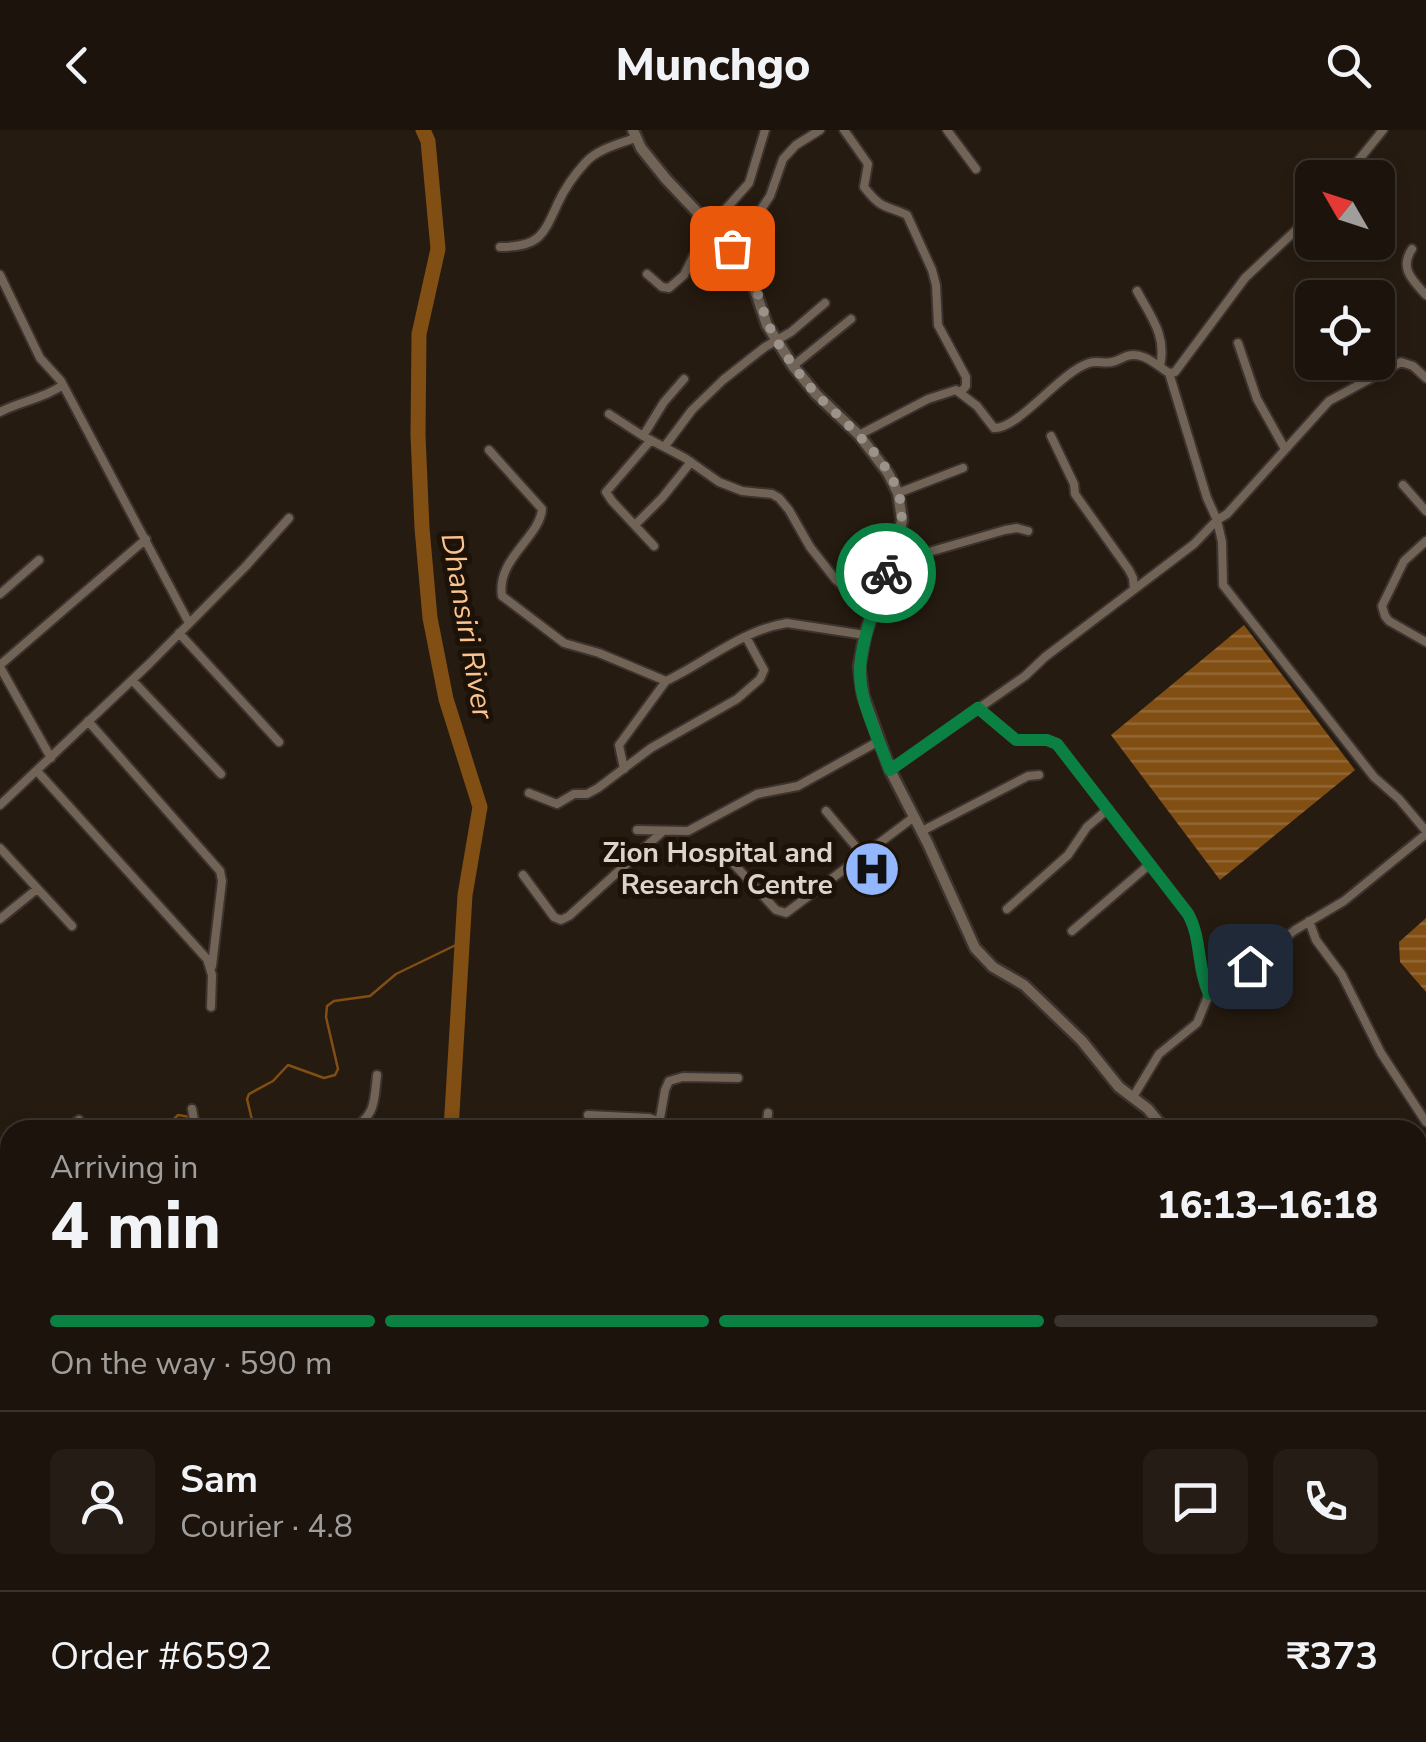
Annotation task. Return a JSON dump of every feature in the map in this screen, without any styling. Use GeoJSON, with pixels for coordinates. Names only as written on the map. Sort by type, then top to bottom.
{"type":"FeatureCollection","features":[{"type":"Feature","properties":{"kind":"street"},"geometry":{"type":"LineString","coordinates":[[646,274],[669,288],[688,269],[699,245],[749,183],[765,130]]}},
{"type":"Feature","properties":{"kind":"street"},"geometry":{"type":"LineString","coordinates":[[734,250],[770,196],[783,158],[820,130]]}},
{"type":"Feature","properties":{"kind":"street"},"geometry":{"type":"LineString","coordinates":[[844,130],[868,164],[864,187],[884,208],[907,216],[932,270],[938,325],[966,377],[962,392]]}},
{"type":"Feature","properties":{"kind":"street"},"geometry":{"type":"LineString","coordinates":[[947,130],[976,169]]}},
{"type":"Feature","properties":{"kind":"street"},"geometry":{"type":"LineString","coordinates":[[1359,160],[1383,130]]}},
{"type":"Feature","properties":{"kind":"street"},"geometry":{"type":"LineString","coordinates":[[500,247],[518,247],[537,240],[584,163],[634,134],[666,179],[746,264],[777,342],[816,394],[858,435],[888,472],[898,493],[902,520],[895,554],[876,593],[865,635],[859,666],[862,695],[890,770],[975,948],[993,967],[1024,986],[1082,1041],[1119,1087],[1156,1120]]}},
{"type":"Feature","properties":{"kind":"street"},"geometry":{"type":"LineString","coordinates":[[1169,373],[1174,372],[1245,278],[1295,231]]}},
{"type":"Feature","properties":{"kind":"street"},"geometry":{"type":"LineString","coordinates":[[1412,249],[1406,272],[1426,295]]}},
{"type":"Feature","properties":{"kind":"street"},"geometry":{"type":"LineString","coordinates":[[0,274],[40,358],[63,384],[189,623]]}},
{"type":"Feature","properties":{"kind":"street"},"geometry":{"type":"LineString","coordinates":[[1137,291],[1162,341],[1160,366]]}},
{"type":"Feature","properties":{"kind":"street"},"geometry":{"type":"LineString","coordinates":[[665,446],[708,393],[742,363],[777,342],[825,303]]}},
{"type":"Feature","properties":{"kind":"street"},"geometry":{"type":"LineString","coordinates":[[793,366],[851,318]]}},
{"type":"Feature","properties":{"kind":"street"},"geometry":{"type":"LineString","coordinates":[[1238,343],[1256,399],[1285,450]]}},
{"type":"Feature","properties":{"kind":"street"},"geometry":{"type":"LineString","coordinates":[[858,435],[950,391],[962,392],[990,424],[1000,429],[1090,362],[1110,363],[1134,355],[1154,361],[1169,373],[1217,520],[1223,585],[1374,777],[1399,798],[1426,833],[1344,901],[1309,921],[1209,994],[1198,1023],[1159,1054],[1133,1096]]}},
{"type":"Feature","properties":{"kind":"street"},"geometry":{"type":"LineString","coordinates":[[890,770],[1025,676],[1194,544],[1252,489],[1329,401],[1401,362],[1426,378]]}},
{"type":"Feature","properties":{"kind":"street"},"geometry":{"type":"LineString","coordinates":[[654,546],[606,492],[647,438],[664,402],[684,379]]}},
{"type":"Feature","properties":{"kind":"street"},"geometry":{"type":"LineString","coordinates":[[0,412],[46,396],[63,384]]}},
{"type":"Feature","properties":{"kind":"street"},"geometry":{"type":"LineString","coordinates":[[609,414],[730,488],[778,498],[836,580],[863,603],[875,606]]}},
{"type":"Feature","properties":{"kind":"street"},"geometry":{"type":"LineString","coordinates":[[1052,436],[1079,502],[1121,558],[1133,578],[1134,589]]}},
{"type":"Feature","properties":{"kind":"street"},"geometry":{"type":"LineString","coordinates":[[489,450],[542,508],[540,520],[510,562],[500,589],[502,596],[564,643],[586,648],[666,682]]}},
{"type":"Feature","properties":{"kind":"street"},"geometry":{"type":"LineString","coordinates":[[634,526],[691,462]]}},
{"type":"Feature","properties":{"kind":"street"},"geometry":{"type":"LineString","coordinates":[[898,493],[963,468]]}},
{"type":"Feature","properties":{"kind":"street"},"geometry":{"type":"LineString","coordinates":[[1403,485],[1426,511]]}},
{"type":"Feature","properties":{"kind":"street"},"geometry":{"type":"LineString","coordinates":[[0,805],[179,634],[289,518]]}},
{"type":"Feature","properties":{"kind":"street"},"geometry":{"type":"LineString","coordinates":[[895,554],[930,552],[1017,528],[1028,531]]}},
{"type":"Feature","properties":{"kind":"street"},"geometry":{"type":"LineString","coordinates":[[51,758],[0,666],[146,539]]}},
{"type":"Feature","properties":{"kind":"street"},"geometry":{"type":"LineString","coordinates":[[1426,542],[1404,561],[1382,606],[1389,621],[1426,642]]}},
{"type":"Feature","properties":{"kind":"street"},"geometry":{"type":"LineString","coordinates":[[0,594],[38,560]]}},
{"type":"Feature","properties":{"kind":"street"},"geometry":{"type":"LineString","coordinates":[[624,769],[619,745],[666,682],[746,637],[786,623],[865,635]]}},
{"type":"Feature","properties":{"kind":"street"},"geometry":{"type":"LineString","coordinates":[[179,634],[279,742]]}},
{"type":"Feature","properties":{"kind":"street"},"geometry":{"type":"LineString","coordinates":[[529,793],[557,804],[574,794],[587,794],[651,748],[737,699],[760,679],[764,670],[746,637]]}},
{"type":"Feature","properties":{"kind":"street"},"geometry":{"type":"LineString","coordinates":[[132,680],[221,774]]}},
{"type":"Feature","properties":{"kind":"street"},"geometry":{"type":"LineString","coordinates":[[978,708],[1016,740],[1047,740],[1057,744],[1196,927],[1201,972],[1209,994]]}},
{"type":"Feature","properties":{"kind":"street"},"geometry":{"type":"LineString","coordinates":[[88,721],[220,871],[211,1007]]}},
{"type":"Feature","properties":{"kind":"street"},"geometry":{"type":"LineString","coordinates":[[637,830],[688,831],[757,794],[798,786],[880,741]]}},
{"type":"Feature","properties":{"kind":"street"},"geometry":{"type":"LineString","coordinates":[[37,771],[199,949],[211,968]]}},
{"type":"Feature","properties":{"kind":"street"},"geometry":{"type":"LineString","coordinates":[[922,831],[1028,776],[1039,775]]}},
{"type":"Feature","properties":{"kind":"street"},"geometry":{"type":"LineString","coordinates":[[1007,909],[1068,855],[1088,827],[1108,809]]}},
{"type":"Feature","properties":{"kind":"street"},"geometry":{"type":"LineString","coordinates":[[826,811],[862,854]]}},
{"type":"Feature","properties":{"kind":"street"},"geometry":{"type":"LineString","coordinates":[[731,861],[776,910],[786,913],[914,817]]}},
{"type":"Feature","properties":{"kind":"street"},"geometry":{"type":"LineString","coordinates":[[523,875],[554,917],[561,920],[662,832]]}},
{"type":"Feature","properties":{"kind":"street"},"geometry":{"type":"LineString","coordinates":[[0,848],[72,926]]}},
{"type":"Feature","properties":{"kind":"street"},"geometry":{"type":"LineString","coordinates":[[1072,931],[1150,864]]}},
{"type":"Feature","properties":{"kind":"street"},"geometry":{"type":"LineString","coordinates":[[0,919],[38,889]]}},
{"type":"Feature","properties":{"kind":"street"},"geometry":{"type":"LineString","coordinates":[[1309,921],[1312,934],[1342,974],[1381,1053],[1425,1120]]}},
{"type":"Feature","properties":{"kind":"street"},"geometry":{"type":"LineString","coordinates":[[365,1120],[373,1106],[377,1075]]}},
{"type":"Feature","properties":{"kind":"street"},"geometry":{"type":"LineString","coordinates":[[661,1120],[668,1081],[683,1077],[738,1078]]}},
{"type":"Feature","properties":{"kind":"street"},"geometry":{"type":"LineString","coordinates":[[192,1109],[194,1120]]}},
{"type":"Feature","properties":{"kind":"street"},"geometry":{"type":"LineString","coordinates":[[767,1120],[768,1113]]}},
{"type":"Feature","properties":{"kind":"street"},"geometry":{"type":"LineString","coordinates":[[588,1114],[655,1120]]}},
{"type":"Feature","properties":{"kind":"shaded area"},"geometry":{"type":"Polygon","coordinates":[[[1244,625],[1355,770],[1220,880],[1111,735],[1244,625]]]}},
{"type":"Feature","properties":{"kind":"shaded area"},"geometry":{"type":"Polygon","coordinates":[[[1426,918],[1426,992],[1400,962],[1399,942],[1426,918]]]}},
{"type":"Feature","properties":{"kind":"waterway","name":"Dhansiri River"},"geometry":{"type":"LineString","coordinates":[[423,130],[428,141],[438,249],[419,334],[422,528],[430,618],[446,699],[480,807],[465,895],[452,1120]]}},
{"type":"Feature","properties":{"kind":"waterway"},"geometry":{"type":"LineString","coordinates":[[252,1120],[249,1094],[273,1081],[288,1065],[324,1078],[335,1075],[338,1069],[327,1006],[334,1001],[370,996],[396,974],[462,942]]}},
{"type":"Feature","properties":{"kind":"waterway"},"geometry":{"type":"LineString","coordinates":[[174,1120],[178,1115],[190,1117]]}},
{"type":"Feature","properties":{"kind":"waterway"},"geometry":{"type":"LineString","coordinates":[[198,1119],[204,1120]]}},
{"type":"Feature","properties":{"kind":"way so far"},"geometry":{"type":"LineString","coordinates":[[732,248],[746,264],[768,325],[793,366],[858,435],[888,472],[898,493],[902,520],[895,554],[886,573]]}},
{"type":"Feature","properties":{"kind":"place","name":"Zion Hospital and Research Centre"},"geometry":{"type":"Point","coordinates":[872,869]}},
{"type":"Feature","properties":{"kind":"route"},"geometry":{"type":"LineString","coordinates":[[886,573],[876,593],[859,666],[862,695],[890,770],[978,708],[1016,740],[1052,741],[1188,914],[1196,927],[1201,972],[1209,994],[1250,966]]}}]}
